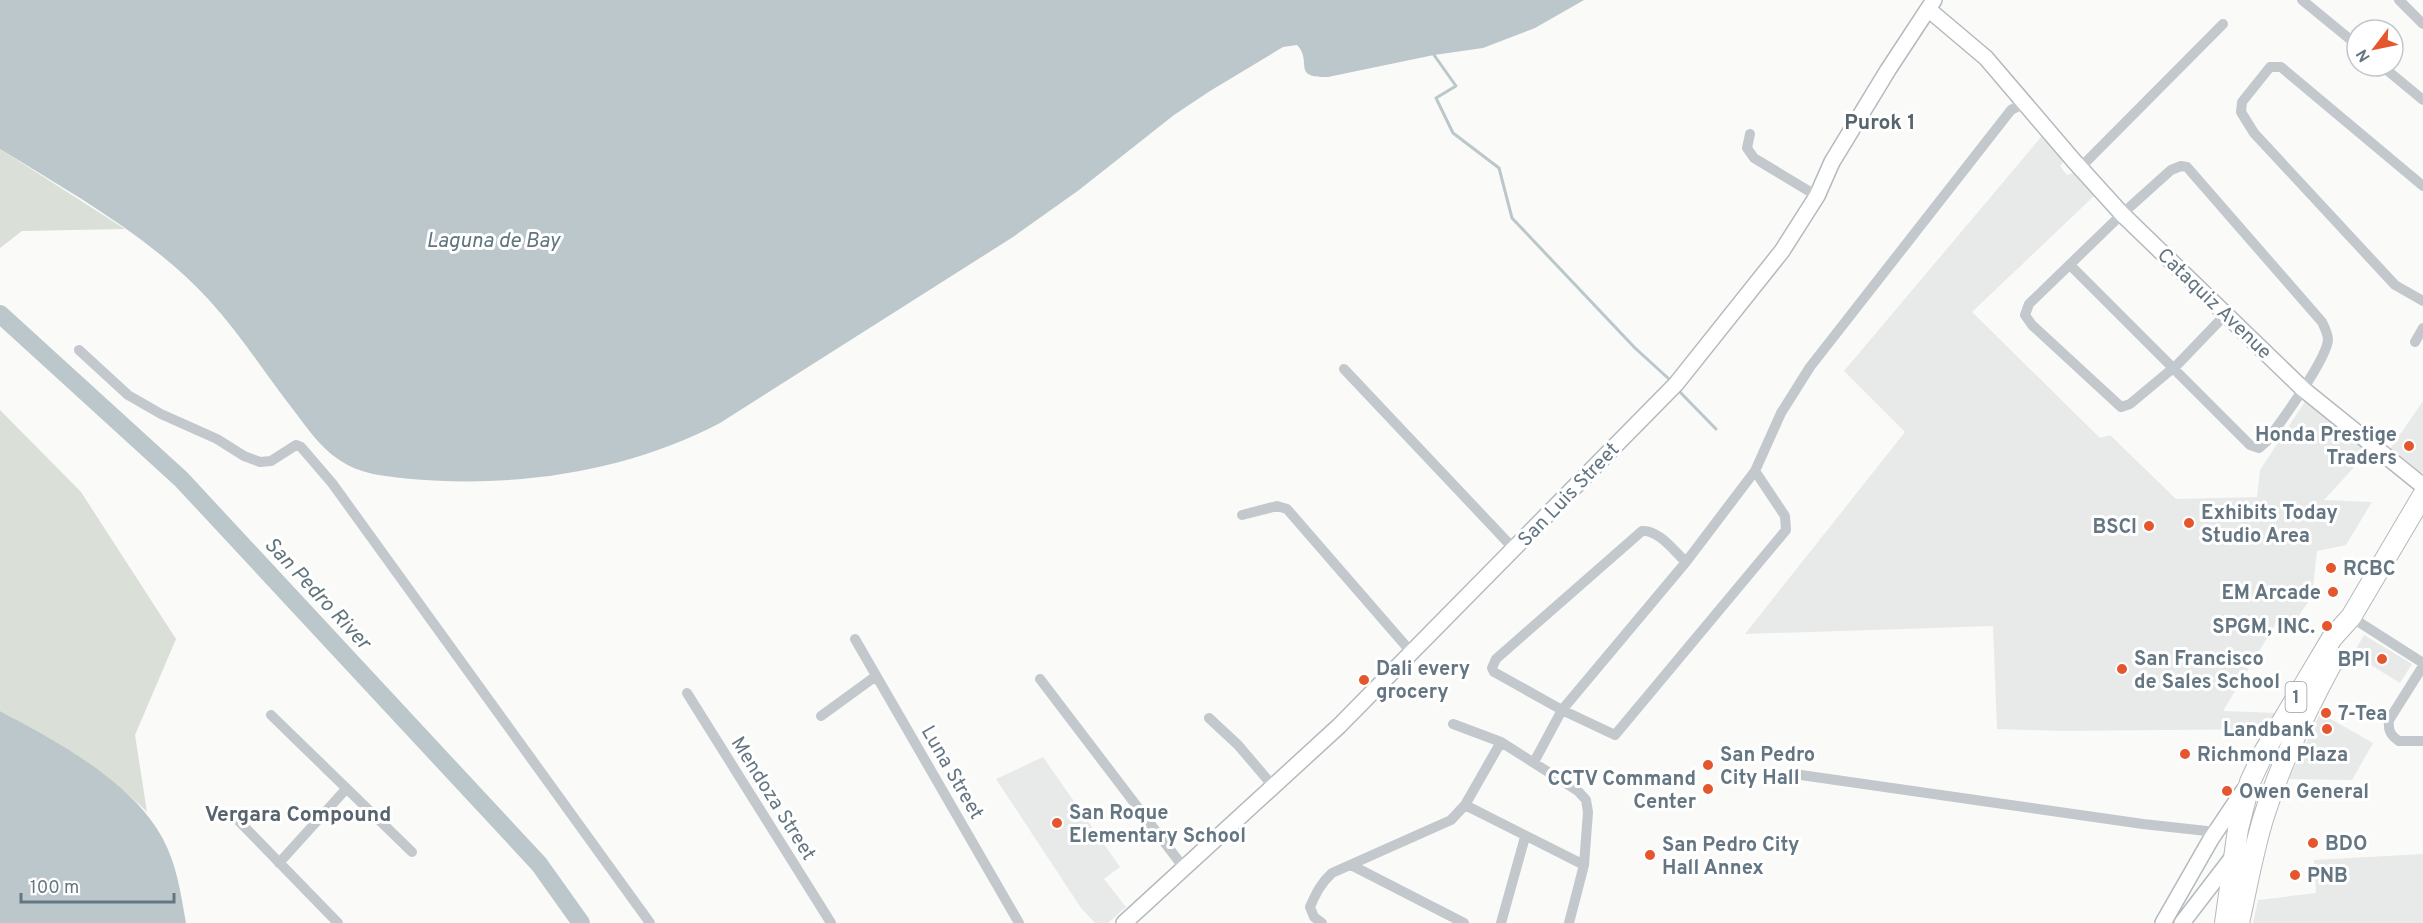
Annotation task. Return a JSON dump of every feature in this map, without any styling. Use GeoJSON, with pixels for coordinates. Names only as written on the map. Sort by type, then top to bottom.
{"type":"FeatureCollection","features":[{"type":"Feature","properties":{"kind":"highway","name":"1"},"geometry":{"type":"LineString","coordinates":[[2225,923],[2234,854],[2250,783],[2268,746],[2332,638],[2351,617],[2423,495]]}},
{"type":"Feature","properties":{"kind":"highway","name":"1"},"geometry":{"type":"LineString","coordinates":[[2240,923],[2264,818],[2290,747],[2342,644],[2351,617]]}},
{"type":"Feature","properties":{"kind":"street"},"geometry":{"type":"LineString","coordinates":[[2302,0],[2345,35]]}},
{"type":"Feature","properties":{"kind":"street"},"geometry":{"type":"LineString","coordinates":[[2399,0],[2423,24]]}},
{"type":"Feature","properties":{"kind":"street","name":"Cataquiz Avenue"},"geometry":{"type":"LineString","coordinates":[[1931,5],[1986,58],[2080,168],[2122,213],[2303,389],[2423,486]]}},
{"type":"Feature","properties":{"kind":"street","name":"San Luis Street"},"geometry":{"type":"LineString","coordinates":[[1124,923],[1339,726],[1676,384],[1782,251],[1817,196],[1832,162],[1931,5]]}},
{"type":"Feature","properties":{"kind":"street"},"geometry":{"type":"LineString","coordinates":[[2080,168],[2223,24]]}},
{"type":"Feature","properties":{"kind":"street"},"geometry":{"type":"LineString","coordinates":[[2423,186],[2281,67],[2271,67],[2242,102],[2241,112],[2262,142],[2396,285],[2423,301]]}},
{"type":"Feature","properties":{"kind":"street"},"geometry":{"type":"LineString","coordinates":[[2396,78],[2423,100]]}},
{"type":"Feature","properties":{"kind":"street"},"geometry":{"type":"LineString","coordinates":[[1534,762],[1562,710],[1686,562],[1755,471],[1781,413],[1810,367],[2011,110],[2024,103]]}},
{"type":"Feature","properties":{"kind":"street"},"geometry":{"type":"LineString","coordinates":[[1750,134],[1747,148],[1754,158],[1817,196]]}},
{"type":"Feature","properties":{"kind":"street"},"geometry":{"type":"LineString","coordinates":[[2070,265],[2173,368],[2254,447],[2259,448],[2266,442],[2303,389],[2327,344],[2325,327],[2192,172],[2181,166],[2170,170],[2122,213],[2029,304],[2025,315],[2031,325],[2121,407],[2130,404],[2173,368],[2226,314]]}},
{"type":"Feature","properties":{"kind":"street"},"geometry":{"type":"LineString","coordinates":[[2415,342],[2423,328]]}},
{"type":"Feature","properties":{"kind":"street"},"geometry":{"type":"LineString","coordinates":[[79,350],[128,395],[160,414],[217,439],[244,456],[260,462],[271,461],[296,445],[301,447],[338,491],[650,923]]}},
{"type":"Feature","properties":{"kind":"street"},"geometry":{"type":"LineString","coordinates":[[1344,369],[1514,549]]}},
{"type":"Feature","properties":{"kind":"street"},"geometry":{"type":"LineString","coordinates":[[1686,562],[1655,534],[1642,531],[1496,659],[1492,668],[1497,676],[1615,735],[1783,535],[1786,525],[1785,516],[1755,471]]}},
{"type":"Feature","properties":{"kind":"street"},"geometry":{"type":"LineString","coordinates":[[1242,515],[1277,506],[1287,509],[1412,653]]}},
{"type":"Feature","properties":{"kind":"street"},"geometry":{"type":"LineString","coordinates":[[2351,617],[2423,665],[2389,720],[2388,726],[2389,732],[2399,741],[2423,741]]}},
{"type":"Feature","properties":{"kind":"street","name":"Luna Street"},"geometry":{"type":"LineString","coordinates":[[855,639],[1019,923]]}},
{"type":"Feature","properties":{"kind":"street"},"geometry":{"type":"LineString","coordinates":[[821,716],[876,676]]}},
{"type":"Feature","properties":{"kind":"street"},"geometry":{"type":"LineString","coordinates":[[1040,678],[1184,868]]}},
{"type":"Feature","properties":{"kind":"street","name":"Mendoza Street"},"geometry":{"type":"LineString","coordinates":[[687,693],[831,923]]}},
{"type":"Feature","properties":{"kind":"street"},"geometry":{"type":"LineString","coordinates":[[271,715],[412,852]]}},
{"type":"Feature","properties":{"kind":"street"},"geometry":{"type":"LineString","coordinates":[[1209,718],[1238,745],[1274,786]]}},
{"type":"Feature","properties":{"kind":"street"},"geometry":{"type":"LineString","coordinates":[[1453,724],[1501,742],[1578,791],[1586,800],[1588,812],[1584,865],[1569,923]]}},
{"type":"Feature","properties":{"kind":"street"},"geometry":{"type":"LineString","coordinates":[[1322,923],[1314,917],[1310,907],[1317,890],[1332,873],[1450,820],[1465,805],[1501,742]]}},
{"type":"Feature","properties":{"kind":"street"},"geometry":{"type":"LineString","coordinates":[[1794,774],[2143,824],[2216,832]]}},
{"type":"Feature","properties":{"kind":"street"},"geometry":{"type":"LineString","coordinates":[[2163,923],[2216,832],[2250,783]]}},
{"type":"Feature","properties":{"kind":"street"},"geometry":{"type":"LineString","coordinates":[[279,863],[346,789]]}},
{"type":"Feature","properties":{"kind":"street"},"geometry":{"type":"LineString","coordinates":[[1465,805],[1584,865]]}},
{"type":"Feature","properties":{"kind":"street"},"geometry":{"type":"LineString","coordinates":[[231,813],[338,923]]}},
{"type":"Feature","properties":{"kind":"street"},"geometry":{"type":"LineString","coordinates":[[2182,923],[2264,818]]}},
{"type":"Feature","properties":{"kind":"street"},"geometry":{"type":"LineString","coordinates":[[1501,923],[1525,837]]}},
{"type":"Feature","properties":{"kind":"street"},"geometry":{"type":"LineString","coordinates":[[1351,865],[1464,923]]}},
{"type":"Feature","properties":{"kind":"shaded area"},"geometry":{"type":"Polygon","coordinates":[[[2042,136],[2064,161],[2060,166],[2067,175],[2073,173],[2094,196],[1972,312],[2100,438],[2110,435],[2176,499],[2257,497],[2260,470],[2306,400],[2368,452],[2324,500],[2372,502],[2346,545],[2317,551],[2312,597],[2294,622],[2281,615],[2223,711],[2278,713],[2269,729],[2062,731],[1997,729],[1993,626],[1745,634],[1905,432],[1844,371],[2042,136]]]}},
{"type":"Feature","properties":{"kind":"shaded area"},"geometry":{"type":"Polygon","coordinates":[[[0,149],[125,229],[22,231],[0,248],[0,149]]]}},
{"type":"Feature","properties":{"kind":"shaded area"},"geometry":{"type":"Polygon","coordinates":[[[2423,401],[2423,471],[2420,477],[2388,452],[2423,401]]]}},
{"type":"Feature","properties":{"kind":"shaded area"},"geometry":{"type":"Polygon","coordinates":[[[0,410],[81,492],[176,639],[135,735],[147,812],[96,769],[0,711],[0,410]]]}},
{"type":"Feature","properties":{"kind":"shaded area","name":"BPI"},"geometry":{"type":"Polygon","coordinates":[[[2364,635],[2412,664],[2400,683],[2353,654],[2364,635]]]}},
{"type":"Feature","properties":{"kind":"shaded area"},"geometry":{"type":"Polygon","coordinates":[[[2320,713],[2373,743],[2352,780],[2289,779],[2320,713]]]}},
{"type":"Feature","properties":{"kind":"shaded area","name":"San Roque Elementary School"},"geometry":{"type":"Polygon","coordinates":[[[1043,757],[1120,867],[1104,879],[1126,907],[1108,923],[1095,923],[1081,908],[996,779],[1043,757]]]}},
{"type":"Feature","properties":{"kind":"shaded area"},"geometry":{"type":"Polygon","coordinates":[[[2423,854],[2423,923],[2253,923],[2258,900],[2316,893],[2314,860],[2423,854]]]}},
{"type":"Feature","properties":{"kind":"water","name":"Laguna de Bay"},"geometry":{"type":"Polygon","coordinates":[[[0,0],[1584,0],[1535,28],[1483,48],[1434,55],[1328,77],[1317,77],[1306,72],[1301,51],[1297,45],[1283,47],[1174,115],[1079,190],[1013,237],[720,423],[647,454],[609,465],[530,478],[451,481],[373,474],[346,464],[332,454],[309,431],[221,313],[186,277],[137,236],[0,149],[0,0]]]}},
{"type":"Feature","properties":{"kind":"water"},"geometry":{"type":"Polygon","coordinates":[[[0,711],[91,765],[113,781],[150,818],[172,859],[186,923],[0,923],[0,711]]]}},
{"type":"Feature","properties":{"kind":"waterway"},"geometry":{"type":"LineString","coordinates":[[1434,55],[1456,86],[1436,98],[1453,133],[1499,168],[1512,218],[1635,348],[1669,379]]}},
{"type":"Feature","properties":{"kind":"waterway","name":"San Pedro River"},"geometry":{"type":"LineString","coordinates":[[0,314],[181,479],[539,864],[581,923]]}},
{"type":"Feature","properties":{"kind":"waterway"},"geometry":{"type":"LineString","coordinates":[[1679,391],[1716,429]]}},
{"type":"Feature","properties":{"kind":"place","name":"Honda Prestige Traders"},"geometry":{"type":"Point","coordinates":[2409,446]}},
{"type":"Feature","properties":{"kind":"place","name":"Exhibits Today Studio Area"},"geometry":{"type":"Point","coordinates":[2189,523]}},
{"type":"Feature","properties":{"kind":"place","name":"BSCI"},"geometry":{"type":"Point","coordinates":[2149,526]}},
{"type":"Feature","properties":{"kind":"place","name":"RCBC"},"geometry":{"type":"Point","coordinates":[2331,568]}},
{"type":"Feature","properties":{"kind":"place","name":"EM Arcade"},"geometry":{"type":"Point","coordinates":[2333,592]}},
{"type":"Feature","properties":{"kind":"place","name":"SPGM, INC."},"geometry":{"type":"Point","coordinates":[2327,626]}},
{"type":"Feature","properties":{"kind":"place","name":"BPI"},"geometry":{"type":"Point","coordinates":[2382,659]}},
{"type":"Feature","properties":{"kind":"place","name":"San Francisco de Sales School"},"geometry":{"type":"Point","coordinates":[2122,669]}},
{"type":"Feature","properties":{"kind":"place","name":"Dali every grocery"},"geometry":{"type":"Point","coordinates":[1364,680]}},
{"type":"Feature","properties":{"kind":"place","name":"7-Tea"},"geometry":{"type":"Point","coordinates":[2326,713]}},
{"type":"Feature","properties":{"kind":"place","name":"Landbank"},"geometry":{"type":"Point","coordinates":[2327,729]}},
{"type":"Feature","properties":{"kind":"place","name":"Richmond Plaza"},"geometry":{"type":"Point","coordinates":[2185,754]}},
{"type":"Feature","properties":{"kind":"place","name":"San Pedro City Hall"},"geometry":{"type":"Point","coordinates":[1708,765]}},
{"type":"Feature","properties":{"kind":"place","name":"CCTV Command Center"},"geometry":{"type":"Point","coordinates":[1708,789]}},
{"type":"Feature","properties":{"kind":"place","name":"Owen General"},"geometry":{"type":"Point","coordinates":[2227,791]}},
{"type":"Feature","properties":{"kind":"place","name":"San Roque Elementary School"},"geometry":{"type":"Point","coordinates":[1057,823]}},
{"type":"Feature","properties":{"kind":"place","name":"BDO"},"geometry":{"type":"Point","coordinates":[2313,843]}},
{"type":"Feature","properties":{"kind":"place","name":"San Pedro City Hall Annex"},"geometry":{"type":"Point","coordinates":[1650,855]}},
{"type":"Feature","properties":{"kind":"place","name":"PNB"},"geometry":{"type":"Point","coordinates":[2295,875]}},
{"type":"Feature","properties":{"kind":"district","name":"Purok 1"},"geometry":{"type":"Point","coordinates":[1880,122]}},
{"type":"Feature","properties":{"kind":"district","name":"Vergara Compound"},"geometry":{"type":"Point","coordinates":[298,814]}}]}
